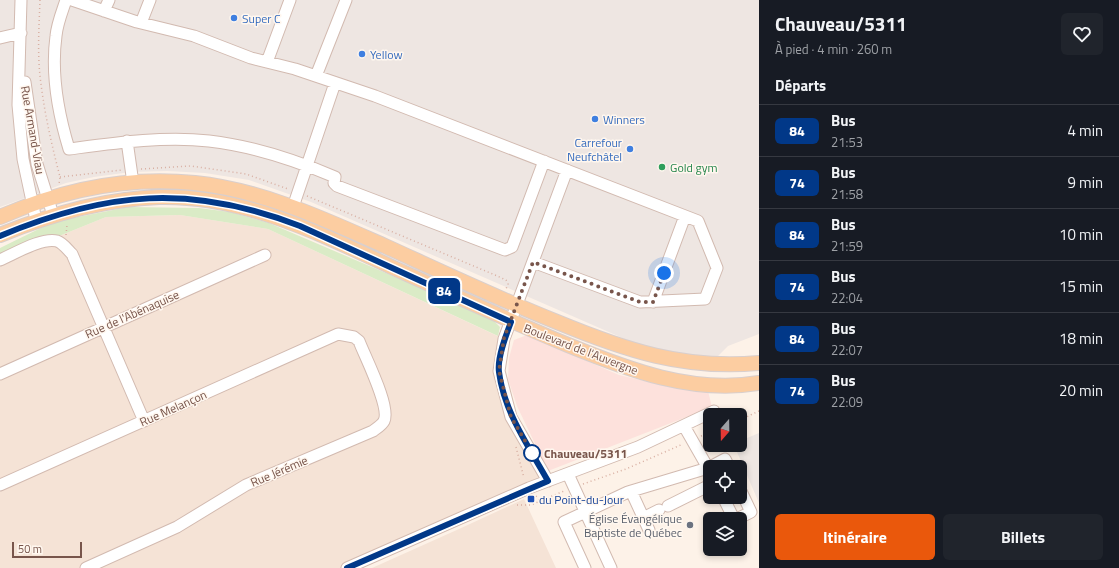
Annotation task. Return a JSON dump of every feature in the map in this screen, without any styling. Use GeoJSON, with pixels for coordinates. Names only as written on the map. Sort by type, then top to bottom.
{"type":"FeatureCollection","features":[{"type":"Feature","properties":{"kind":"main road","name":"Boulevard de l'Auvergne"},"geometry":{"type":"LineString","coordinates":[[0,217],[32,203],[86,190],[132,176],[152,181],[196,183],[236,190],[274,200],[332,222],[517,306],[612,344],[669,360],[719,365],[759,363]]}},
{"type":"Feature","properties":{"kind":"main road","name":"Boulevard de l'Auvergne"},"geometry":{"type":"LineString","coordinates":[[0,236],[36,220],[108,202],[161,197],[214,201],[240,206],[269,214],[332,239],[511,322],[617,365],[658,377],[690,384],[729,386],[759,383]]}},
{"type":"Feature","properties":{"kind":"street","name":"Rue Armand-Viau"},"geometry":{"type":"LineString","coordinates":[[21,0],[21,44],[18,106],[23,159],[36,220]]}},
{"type":"Feature","properties":{"kind":"street"},"geometry":{"type":"LineString","coordinates":[[66,0],[56,36],[55,66],[62,125],[69,149],[127,142],[176,140],[209,141],[243,147],[307,165],[335,178],[334,182],[336,186],[505,250],[512,247],[544,161]]}},
{"type":"Feature","properties":{"kind":"street"},"geometry":{"type":"LineString","coordinates":[[72,0],[141,23],[194,36],[267,62],[316,76],[375,96],[698,221],[717,268],[705,299],[640,302],[533,262]]}},
{"type":"Feature","properties":{"kind":"street"},"geometry":{"type":"LineString","coordinates":[[104,11],[109,0]]}},
{"type":"Feature","properties":{"kind":"street"},"geometry":{"type":"LineString","coordinates":[[141,23],[150,0]]}},
{"type":"Feature","properties":{"kind":"street"},"geometry":{"type":"LineString","coordinates":[[267,62],[290,0]]}},
{"type":"Feature","properties":{"kind":"street"},"geometry":{"type":"LineString","coordinates":[[316,76],[346,0]]}},
{"type":"Feature","properties":{"kind":"street"},"geometry":{"type":"LineString","coordinates":[[0,38],[21,33]]}},
{"type":"Feature","properties":{"kind":"street","name":"Rue Armand-Viau"},"geometry":{"type":"LineString","coordinates":[[21,44],[27,105],[37,164],[52,215]]}},
{"type":"Feature","properties":{"kind":"street"},"geometry":{"type":"LineString","coordinates":[[293,207],[335,83]]}},
{"type":"Feature","properties":{"kind":"street"},"geometry":{"type":"LineString","coordinates":[[127,142],[132,176]]}},
{"type":"Feature","properties":{"kind":"street"},"geometry":{"type":"LineString","coordinates":[[548,481],[511,417],[499,371],[504,338],[567,170]]}},
{"type":"Feature","properties":{"kind":"street"},"geometry":{"type":"LineString","coordinates":[[653,302],[685,216]]}},
{"type":"Feature","properties":{"kind":"street"},"geometry":{"type":"LineString","coordinates":[[0,260],[50,240],[60,243],[72,254],[102,327],[144,421]]}},
{"type":"Feature","properties":{"kind":"street","name":"Rue de l'Abénaquise"},"geometry":{"type":"LineString","coordinates":[[0,374],[265,255]]}},
{"type":"Feature","properties":{"kind":"street","name":"Rue Melançon"},"geometry":{"type":"LineString","coordinates":[[0,485],[338,334],[346,334]]}},
{"type":"Feature","properties":{"kind":"street","name":"Rue Jérémie"},"geometry":{"type":"LineString","coordinates":[[86,568],[177,527],[246,485],[380,427],[385,420],[385,404],[359,342],[354,337],[346,334]]}},
{"type":"Feature","properties":{"kind":"street"},"geometry":{"type":"LineString","coordinates":[[347,568],[529,488],[638,447],[703,416]]}},
{"type":"Feature","properties":{"kind":"street"},"geometry":{"type":"LineString","coordinates":[[684,426],[704,460]]}},
{"type":"Feature","properties":{"kind":"street"},"geometry":{"type":"LineString","coordinates":[[585,568],[564,522],[631,491],[703,471]]}},
{"type":"Feature","properties":{"kind":"street"},"geometry":{"type":"LineString","coordinates":[[568,474],[611,568]]}},
{"type":"Feature","properties":{"kind":"street"},"geometry":{"type":"LineString","coordinates":[[643,518],[703,488]]}},
{"type":"Feature","properties":{"kind":"street"},"geometry":{"type":"LineString","coordinates":[[631,491],[649,530]]}},
{"type":"Feature","properties":{"kind":"street"},"geometry":{"type":"LineString","coordinates":[[747,504],[751,512],[747,514]]}},
{"type":"Feature","properties":{"kind":"path"},"geometry":{"type":"LineString","coordinates":[[40,0],[38,28],[40,82],[46,123],[60,177],[59,181]]}},
{"type":"Feature","properties":{"kind":"path"},"geometry":{"type":"LineString","coordinates":[[60,177],[132,176],[191,166],[246,174],[342,210],[506,280],[508,284],[504,300]]}},
{"type":"Feature","properties":{"kind":"path"},"geometry":{"type":"LineString","coordinates":[[60,243],[66,234],[67,223]]}},
{"type":"Feature","properties":{"kind":"path"},"geometry":{"type":"LineString","coordinates":[[747,417],[759,411]]}},
{"type":"Feature","properties":{"kind":"path"},"geometry":{"type":"LineString","coordinates":[[516,506],[531,505],[574,487],[626,469],[703,436]]}},
{"type":"Feature","properties":{"kind":"path"},"geometry":{"type":"LineString","coordinates":[[516,444],[524,479],[529,488],[540,501]]}},
{"type":"Feature","properties":{"kind":"shaded area"},"geometry":{"type":"Polygon","coordinates":[[[0,0],[759,0],[759,334],[728,346],[715,359],[681,355],[634,343],[311,202],[249,180],[205,173],[167,171],[131,172],[94,177],[66,183],[0,207],[0,0]]]}},
{"type":"Feature","properties":{"kind":"shaded area"},"geometry":{"type":"Polygon","coordinates":[[[180,215],[268,229],[504,339],[499,371],[511,417],[548,481],[347,568],[0,568],[0,260],[106,217],[180,215]]]}},
{"type":"Feature","properties":{"kind":"shaded area"},"geometry":{"type":"Polygon","coordinates":[[[527,335],[619,375],[674,388],[708,391],[712,407],[703,408],[703,411],[548,471],[517,406],[508,379],[509,358],[514,340],[527,335]]]}},
{"type":"Feature","properties":{"kind":"shaded area"},"geometry":{"type":"Polygon","coordinates":[[[759,433],[759,503],[747,475],[747,460],[740,460],[737,452],[747,452],[747,438],[759,433]]]}},
{"type":"Feature","properties":{"kind":"shaded area"},"geometry":{"type":"Polygon","coordinates":[[[524,499],[556,568],[372,568],[459,529],[524,499]]]}},
{"type":"Feature","properties":{"kind":"green space"},"geometry":{"type":"Polygon","coordinates":[[[128,207],[199,208],[230,212],[269,223],[491,318],[500,327],[498,336],[268,229],[180,215],[106,217],[0,260],[0,248],[53,222],[128,207]]]}},
{"type":"Feature","properties":{"kind":"bus line","name":"84"},"geometry":{"type":"LineString","coordinates":[[0,236],[42,218],[108,202],[161,197],[214,201],[269,214],[332,239],[511,322],[504,338],[499,371],[511,417],[548,481],[347,568]]}},
{"type":"Feature","properties":{"kind":"place","name":"Super C"},"geometry":{"type":"Point","coordinates":[234,18]}},
{"type":"Feature","properties":{"kind":"place","name":"Yellow"},"geometry":{"type":"Point","coordinates":[362,54]}},
{"type":"Feature","properties":{"kind":"place","name":"Winners"},"geometry":{"type":"Point","coordinates":[595,119]}},
{"type":"Feature","properties":{"kind":"place","name":"Carrefour Neufchâtel"},"geometry":{"type":"Point","coordinates":[630,149]}},
{"type":"Feature","properties":{"kind":"place","name":"Gold gym"},"geometry":{"type":"Point","coordinates":[662,167]}},
{"type":"Feature","properties":{"kind":"place","name":"Chauveau/5311"},"geometry":{"type":"Point","coordinates":[532,453]}},
{"type":"Feature","properties":{"kind":"place","name":"du Point-du-Jour"},"geometry":{"type":"Point","coordinates":[531,499]}},
{"type":"Feature","properties":{"kind":"place","name":"Église Évangélique Baptiste de Québec"},"geometry":{"type":"Point","coordinates":[690,525]}},
{"type":"Feature","properties":{"kind":"route"},"geometry":{"type":"LineString","coordinates":[[532,453],[534,456],[511,417],[499,371],[504,338],[533,262],[640,302],[653,302],[664,273]]}}]}
